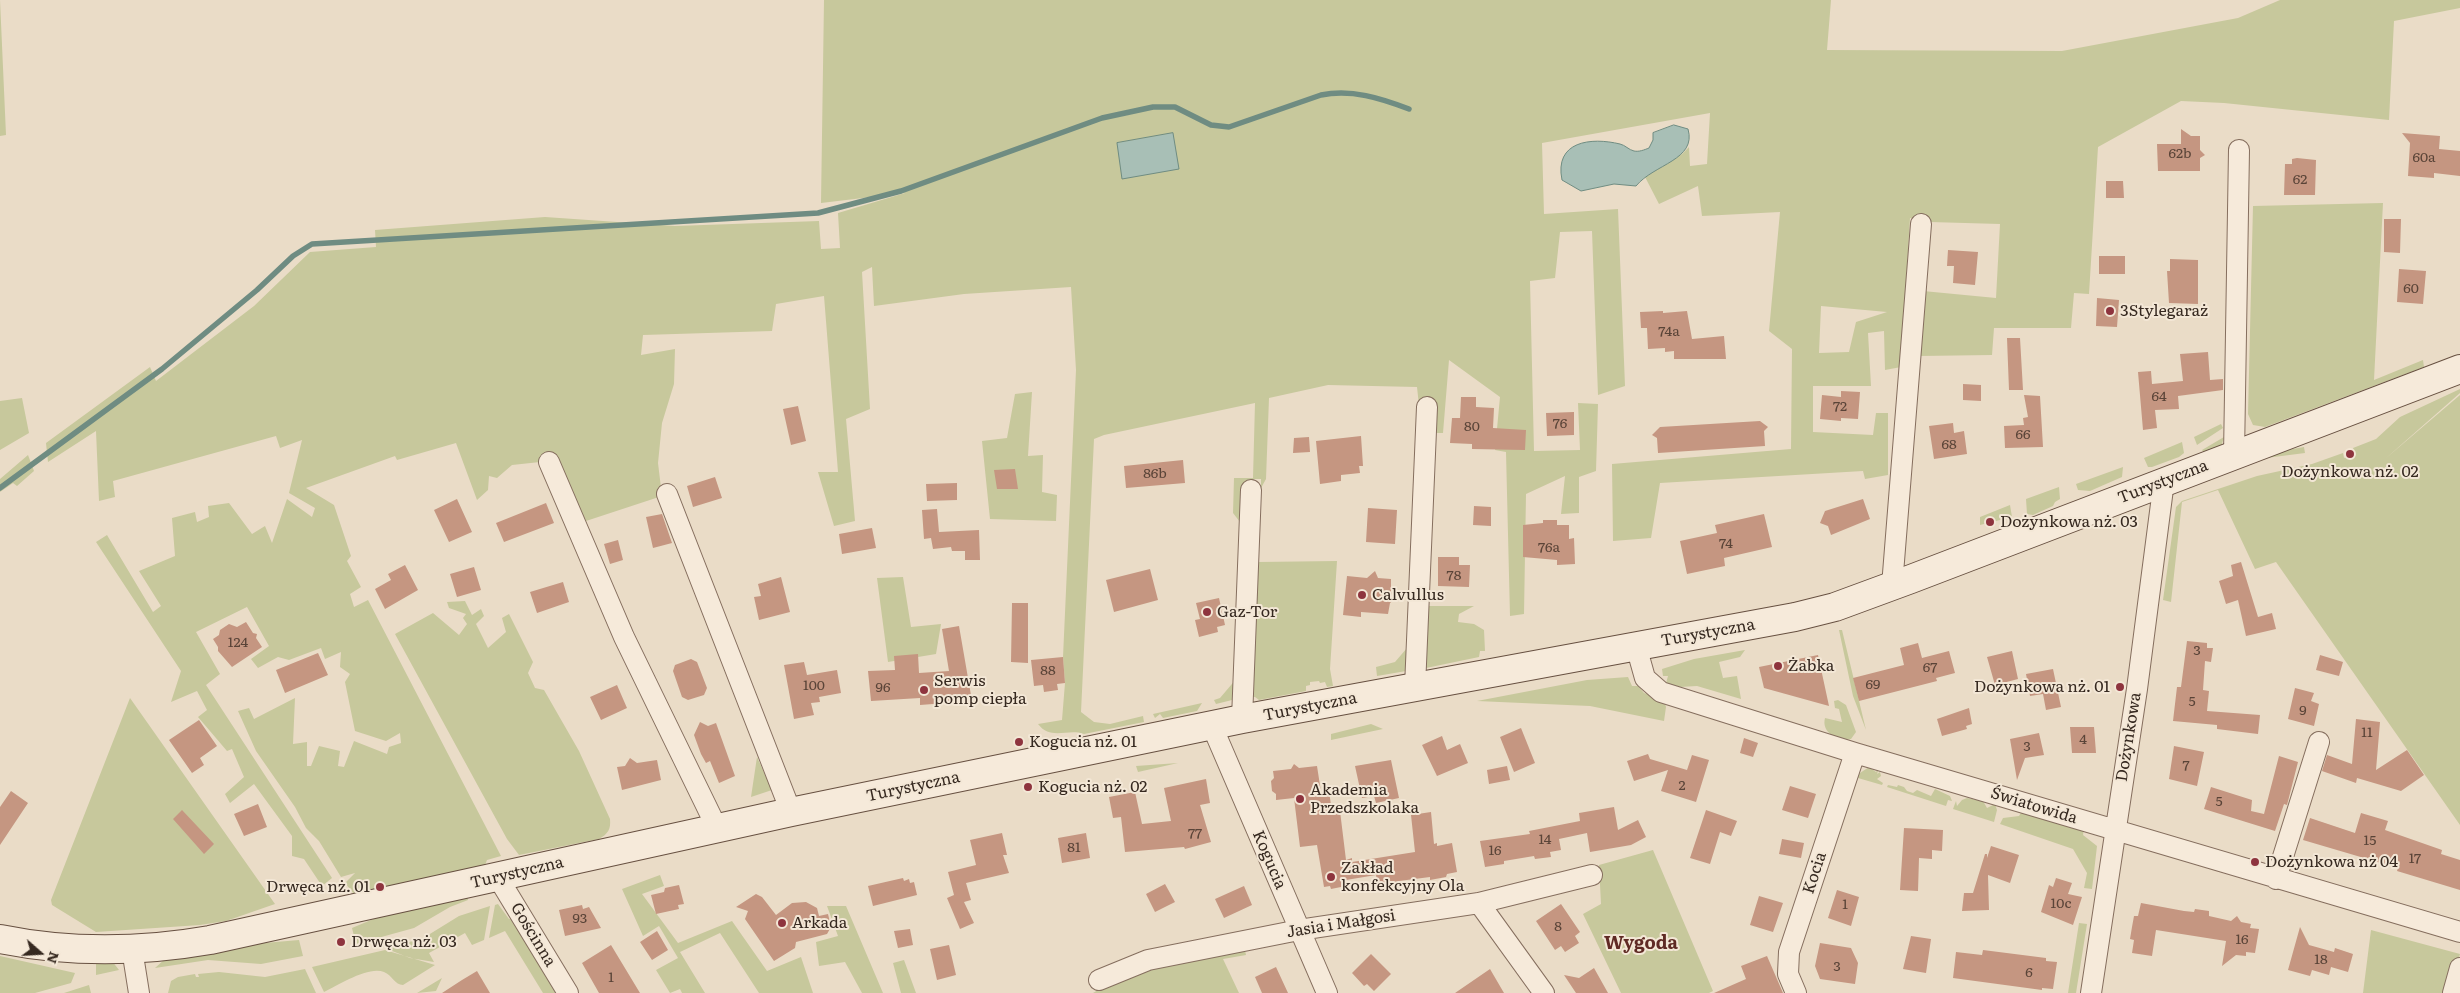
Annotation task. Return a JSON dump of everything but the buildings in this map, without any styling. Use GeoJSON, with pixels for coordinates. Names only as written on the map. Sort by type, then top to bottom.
{"type":"FeatureCollection","features":[{"type":"Feature","properties":{"kind":"main road","name":"Turystyczna"},"geometry":{"type":"LineString","coordinates":[[0,939],[83,949],[132,948],[210,940],[717,828],[1242,719],[1795,617],[1835,607],[1892,586],[2460,369]]}},
{"type":"Feature","properties":{"kind":"street"},"geometry":{"type":"LineString","coordinates":[[2234,455],[2239,150]]}},
{"type":"Feature","properties":{"kind":"street"},"geometry":{"type":"LineString","coordinates":[[1892,586],[1921,224]]}},
{"type":"Feature","properties":{"kind":"street"},"geometry":{"type":"LineString","coordinates":[[1416,687],[1428,406]]}},
{"type":"Feature","properties":{"kind":"street"},"geometry":{"type":"LineString","coordinates":[[549,462],[624,638],[717,828]]}},
{"type":"Feature","properties":{"kind":"street","name":"Dożynkowa"},"geometry":{"type":"LineString","coordinates":[[2091,993],[2138,680],[2164,481]]}},
{"type":"Feature","properties":{"kind":"street"},"geometry":{"type":"LineString","coordinates":[[1242,719],[1252,490]]}},
{"type":"Feature","properties":{"kind":"street"},"geometry":{"type":"LineString","coordinates":[[667,494],[792,812]]}},
{"type":"Feature","properties":{"kind":"street","name":"Światowida"},"geometry":{"type":"LineString","coordinates":[[1636,646],[1645,678],[1661,692],[2114,831],[2460,932]]}},
{"type":"Feature","properties":{"kind":"street","name":"Kogucia"},"geometry":{"type":"LineString","coordinates":[[1212,726],[1327,993]]}},
{"type":"Feature","properties":{"kind":"street"},"geometry":{"type":"LineString","coordinates":[[2276,879],[2319,742]]}},
{"type":"Feature","properties":{"kind":"street","name":"Kocia"},"geometry":{"type":"LineString","coordinates":[[1796,993],[1788,974],[1789,952],[1855,753]]}},
{"type":"Feature","properties":{"kind":"street","name":"Gościnna"},"geometry":{"type":"LineString","coordinates":[[498,876],[568,993]]}},
{"type":"Feature","properties":{"kind":"street","name":"Jasia i Małgosi"},"geometry":{"type":"LineString","coordinates":[[1099,980],[1148,960],[1299,930],[1479,903],[1592,876]]}},
{"type":"Feature","properties":{"kind":"street"},"geometry":{"type":"LineString","coordinates":[[1479,903],[1544,993]]}},
{"type":"Feature","properties":{"kind":"street"},"geometry":{"type":"LineString","coordinates":[[132,948],[139,993]]}},
{"type":"Feature","properties":{"kind":"street"},"geometry":{"type":"LineString","coordinates":[[2453,993],[2460,968]]}},
{"type":"Feature","properties":{"kind":"green space"},"geometry":{"type":"Polygon","coordinates":[[[0,0],[6,135],[0,136],[0,0]]]}},
{"type":"Feature","properties":{"kind":"green space"},"geometry":{"type":"Polygon","coordinates":[[[824,0],[1831,0],[1827,50],[2062,51],[2238,18],[2280,0],[2460,0],[2460,8],[2394,21],[2389,120],[2224,103],[2181,101],[2098,147],[2089,294],[2074,293],[2071,328],[1994,328],[1992,355],[1919,356],[1923,291],[1996,298],[2000,224],[1930,222],[1910,218],[1901,367],[1885,370],[1884,331],[1868,333],[1871,386],[1813,386],[1813,432],[1873,435],[1876,413],[1888,413],[1888,475],[1865,479],[1863,471],[1660,483],[1651,538],[1613,541],[1612,464],[1791,449],[1792,349],[1769,331],[1780,212],[1702,216],[1698,186],[1659,204],[1644,175],[1682,154],[1689,147],[1690,166],[1707,164],[1710,113],[1542,143],[1544,214],[1618,209],[1625,386],[1598,395],[1592,231],[1560,232],[1555,278],[1530,281],[1534,451],[1580,450],[1578,403],[1598,404],[1596,471],[1579,477],[1579,513],[1561,514],[1565,476],[1526,494],[1524,614],[1510,616],[1506,452],[1495,450],[1500,397],[1449,360],[1443,433],[1422,433],[1417,387],[1328,385],[1269,398],[1266,479],[1261,488],[1261,479],[1253,479],[1254,483],[1242,496],[1240,502],[1245,514],[1240,689],[1236,699],[1216,704],[1214,700],[1220,698],[1237,678],[1243,526],[1233,513],[1234,478],[1253,478],[1255,403],[1104,435],[1094,439],[1081,712],[1094,722],[1110,724],[1143,716],[1144,722],[1084,734],[1048,732],[1038,724],[1062,720],[1065,683],[1063,657],[1076,370],[1071,287],[964,294],[874,306],[872,267],[862,272],[870,409],[846,419],[855,521],[834,526],[818,472],[838,472],[824,296],[776,304],[772,331],[643,335],[641,355],[675,349],[674,384],[662,423],[658,463],[662,496],[586,521],[574,499],[563,468],[556,463],[540,462],[512,465],[497,478],[489,476],[488,490],[477,500],[456,443],[397,460],[395,456],[306,488],[334,505],[351,556],[347,561],[361,587],[350,594],[354,607],[368,600],[501,856],[487,860],[485,865],[354,894],[345,883],[355,873],[341,877],[319,841],[306,828],[295,807],[256,751],[238,711],[249,708],[254,719],[295,698],[293,744],[307,742],[307,766],[311,766],[319,746],[340,751],[338,766],[344,767],[354,741],[387,754],[389,747],[401,743],[400,733],[386,741],[355,731],[345,682],[350,674],[340,667],[341,652],[325,659],[321,648],[289,660],[278,657],[258,668],[251,659],[269,646],[247,607],[196,632],[220,674],[206,685],[332,878],[322,886],[304,859],[292,856],[292,836],[254,784],[230,803],[225,794],[244,777],[232,749],[227,751],[198,717],[207,710],[197,691],[171,702],[181,671],[96,542],[107,535],[153,612],[161,606],[139,571],[175,556],[172,518],[195,512],[197,522],[209,517],[208,506],[229,503],[252,534],[265,526],[272,543],[287,499],[312,517],[315,508],[289,493],[302,440],[280,448],[276,436],[113,481],[115,497],[99,501],[96,431],[48,462],[46,443],[150,367],[156,381],[254,306],[310,252],[376,247],[375,230],[545,217],[675,226],[819,221],[821,249],[840,248],[838,213],[905,193],[821,203],[824,0]],[[1821,306],[1819,353],[1849,352],[1856,322],[1887,312],[1821,306]]]}},
{"type":"Feature","properties":{"kind":"green space"},"geometry":{"type":"Polygon","coordinates":[[[2383,203],[2374,380],[2423,360],[2424,367],[2265,427],[2253,425],[2248,414],[2253,206],[2383,203]]]}},
{"type":"Feature","properties":{"kind":"green space"},"geometry":{"type":"Polygon","coordinates":[[[2460,389],[2460,393],[2385,459],[2460,395],[2460,825],[2276,562],[2255,569],[2218,490],[2182,502],[2171,602],[2163,600],[2176,507],[2182,501],[2257,476],[2312,464],[2343,453],[2344,458],[2355,454],[2353,448],[2376,439],[2400,417],[2460,389]]]}},
{"type":"Feature","properties":{"kind":"green space"},"geometry":{"type":"Polygon","coordinates":[[[1032,392],[1028,456],[1043,455],[1042,492],[1057,495],[1056,521],[990,519],[982,441],[1007,438],[1015,394],[1032,392]]]}},
{"type":"Feature","properties":{"kind":"green space"},"geometry":{"type":"Polygon","coordinates":[[[22,398],[29,433],[0,450],[0,401],[22,398]]]}},
{"type":"Feature","properties":{"kind":"green space"},"geometry":{"type":"Polygon","coordinates":[[[2221,424],[2223,428],[2197,445],[2194,437],[2221,424]]]}},
{"type":"Feature","properties":{"kind":"green space"},"geometry":{"type":"Polygon","coordinates":[[[2224,437],[2221,447],[2206,455],[2202,450],[2224,437]]]}},
{"type":"Feature","properties":{"kind":"green space"},"geometry":{"type":"Polygon","coordinates":[[[2182,442],[2184,453],[2179,457],[2148,467],[2144,458],[2182,442]]]}},
{"type":"Feature","properties":{"kind":"green space"},"geometry":{"type":"Polygon","coordinates":[[[2304,447],[2305,453],[2266,458],[2243,465],[2264,454],[2304,447]]]}},
{"type":"Feature","properties":{"kind":"green space"},"geometry":{"type":"Polygon","coordinates":[[[28,455],[34,471],[17,486],[13,483],[0,492],[0,479],[28,455]]]}},
{"type":"Feature","properties":{"kind":"green space"},"geometry":{"type":"Polygon","coordinates":[[[2123,467],[2122,477],[2090,491],[2078,490],[2076,484],[2123,467]]]}},
{"type":"Feature","properties":{"kind":"green space"},"geometry":{"type":"Polygon","coordinates":[[[2059,487],[2060,499],[2053,506],[2033,515],[2027,514],[2026,499],[2059,487]]]}},
{"type":"Feature","properties":{"kind":"green space"},"geometry":{"type":"Polygon","coordinates":[[[2010,505],[2012,517],[1980,525],[1980,517],[2010,505]]]}},
{"type":"Feature","properties":{"kind":"green space"},"geometry":{"type":"Polygon","coordinates":[[[1337,561],[1330,669],[1333,686],[1327,687],[1325,682],[1310,682],[1310,685],[1306,686],[1306,691],[1259,700],[1255,697],[1250,697],[1258,562],[1337,561]]]}},
{"type":"Feature","properties":{"kind":"green space"},"geometry":{"type":"Polygon","coordinates":[[[903,577],[911,627],[941,624],[936,654],[888,662],[877,578],[903,577]]]}},
{"type":"Feature","properties":{"kind":"green space"},"geometry":{"type":"Polygon","coordinates":[[[465,601],[472,615],[481,609],[484,616],[476,624],[488,648],[506,632],[502,618],[509,614],[533,662],[528,673],[535,688],[544,690],[579,751],[610,819],[608,831],[599,839],[519,855],[507,839],[395,634],[433,613],[459,635],[467,624],[463,618],[466,614],[449,608],[447,602],[465,601]]]}},
{"type":"Feature","properties":{"kind":"green space"},"geometry":{"type":"Polygon","coordinates":[[[1424,606],[1474,606],[1459,614],[1458,622],[1474,624],[1484,630],[1485,651],[1480,651],[1479,657],[1426,668],[1424,606]]]}},
{"type":"Feature","properties":{"kind":"green space"},"geometry":{"type":"Polygon","coordinates":[[[1839,630],[1842,630],[1866,730],[1853,696],[1839,630]]]}},
{"type":"Feature","properties":{"kind":"green space"},"geometry":{"type":"Polygon","coordinates":[[[1407,648],[1412,670],[1377,676],[1376,667],[1395,662],[1407,648]]]}},
{"type":"Feature","properties":{"kind":"green space"},"geometry":{"type":"Polygon","coordinates":[[[1745,650],[1740,657],[1719,662],[1723,678],[1737,676],[1741,699],[1697,686],[1680,687],[1666,683],[1668,676],[1663,676],[1662,669],[1694,659],[1745,650]]]}},
{"type":"Feature","properties":{"kind":"green space"},"geometry":{"type":"Polygon","coordinates":[[[1628,677],[1632,686],[1638,686],[1644,693],[1664,700],[1666,707],[1664,721],[1590,706],[1477,701],[1587,680],[1628,677]]]}},
{"type":"Feature","properties":{"kind":"green space"},"geometry":{"type":"Polygon","coordinates":[[[130,698],[275,904],[226,921],[200,925],[96,932],[52,905],[51,900],[130,698]]]}},
{"type":"Feature","properties":{"kind":"green space"},"geometry":{"type":"Polygon","coordinates":[[[1838,700],[1846,705],[1856,732],[1851,739],[1841,739],[1832,735],[1828,732],[1824,723],[1825,718],[1842,722],[1839,709],[1835,708],[1834,701],[1838,700]]]}},
{"type":"Feature","properties":{"kind":"green space"},"geometry":{"type":"Polygon","coordinates":[[[1202,703],[1197,711],[1163,718],[1160,714],[1155,718],[1153,714],[1202,703]]]}},
{"type":"Feature","properties":{"kind":"green space"},"geometry":{"type":"Polygon","coordinates":[[[1371,724],[1383,729],[1331,740],[1331,734],[1371,724]]]}},
{"type":"Feature","properties":{"kind":"green space"},"geometry":{"type":"Polygon","coordinates":[[[757,757],[772,790],[751,797],[757,757]]]}},
{"type":"Feature","properties":{"kind":"green space"},"geometry":{"type":"Polygon","coordinates":[[[1178,763],[1138,772],[1136,766],[1178,763]]]}},
{"type":"Feature","properties":{"kind":"green space"},"geometry":{"type":"Polygon","coordinates":[[[1869,767],[1876,772],[1879,768],[1877,774],[1880,772],[1881,776],[1877,779],[1883,783],[1882,785],[1858,778],[1854,789],[1857,775],[1869,767]]]}},
{"type":"Feature","properties":{"kind":"green space"},"geometry":{"type":"Polygon","coordinates":[[[1888,785],[1897,787],[1898,785],[1913,793],[1917,790],[1931,796],[1935,789],[1950,796],[1952,801],[1948,800],[1946,806],[1887,787],[1888,785]]]}},
{"type":"Feature","properties":{"kind":"green space"},"geometry":{"type":"Polygon","coordinates":[[[1967,798],[1983,801],[1987,808],[1995,804],[1997,810],[1994,822],[1953,809],[1956,801],[1957,806],[1962,800],[1967,798]]]}},
{"type":"Feature","properties":{"kind":"green space"},"geometry":{"type":"Polygon","coordinates":[[[2022,811],[2084,829],[2083,835],[2097,846],[2092,889],[2084,888],[2087,873],[2073,849],[2000,824],[2003,818],[2019,816],[2022,811]]]}},
{"type":"Feature","properties":{"kind":"green space"},"geometry":{"type":"Polygon","coordinates":[[[1653,850],[1713,991],[1709,993],[1621,993],[1583,914],[1601,904],[1599,865],[1653,850]]]}},
{"type":"Feature","properties":{"kind":"green space"},"geometry":{"type":"Polygon","coordinates":[[[660,875],[664,886],[642,894],[678,943],[732,921],[767,971],[801,957],[813,993],[759,993],[720,933],[680,952],[705,993],[682,993],[680,989],[670,993],[656,970],[678,958],[659,926],[643,936],[622,889],[660,875]]]}},
{"type":"Feature","properties":{"kind":"green space"},"geometry":{"type":"Polygon","coordinates":[[[467,894],[468,900],[450,907],[414,928],[356,944],[352,928],[390,912],[467,894]]]}},
{"type":"Feature","properties":{"kind":"green space"},"geometry":{"type":"Polygon","coordinates":[[[498,904],[509,919],[514,917],[560,993],[543,993],[505,931],[489,938],[495,905],[498,904]]]}},
{"type":"Feature","properties":{"kind":"green space"},"geometry":{"type":"Polygon","coordinates":[[[490,906],[484,940],[472,945],[465,933],[429,953],[434,962],[410,958],[387,949],[425,937],[459,916],[490,906]]]}},
{"type":"Feature","properties":{"kind":"green space"},"geometry":{"type":"Polygon","coordinates":[[[827,906],[846,906],[883,993],[862,993],[845,962],[819,966],[816,942],[838,936],[827,906]]]}},
{"type":"Feature","properties":{"kind":"green space"},"geometry":{"type":"Polygon","coordinates":[[[2079,923],[2087,924],[2076,993],[2068,993],[2079,923]]]}},
{"type":"Feature","properties":{"kind":"green space"},"geometry":{"type":"Polygon","coordinates":[[[2371,930],[2460,954],[2449,993],[2363,993],[2371,930]]]}},
{"type":"Feature","properties":{"kind":"green space"},"geometry":{"type":"Polygon","coordinates":[[[299,940],[303,956],[261,964],[208,960],[155,968],[165,959],[241,945],[299,940]]]}},
{"type":"Feature","properties":{"kind":"green space"},"geometry":{"type":"Polygon","coordinates":[[[1244,946],[1246,955],[1223,959],[1239,993],[1093,993],[1098,990],[1090,973],[1098,984],[1148,965],[1244,946]]]}},
{"type":"Feature","properties":{"kind":"green space"},"geometry":{"type":"Polygon","coordinates":[[[385,950],[435,965],[403,985],[400,985],[387,973],[377,971],[354,977],[324,992],[312,967],[385,950]]]}},
{"type":"Feature","properties":{"kind":"green space"},"geometry":{"type":"Polygon","coordinates":[[[0,956],[75,973],[71,983],[35,993],[0,993],[0,956]]]}},
{"type":"Feature","properties":{"kind":"green space"},"geometry":{"type":"Polygon","coordinates":[[[96,959],[112,961],[119,970],[96,975],[96,959]]]}},
{"type":"Feature","properties":{"kind":"green space"},"geometry":{"type":"Polygon","coordinates":[[[904,960],[916,993],[901,993],[893,963],[904,960]]]}},
{"type":"Feature","properties":{"kind":"green space"},"geometry":{"type":"Polygon","coordinates":[[[305,969],[316,993],[168,993],[171,981],[178,977],[195,974],[196,977],[199,977],[198,974],[219,972],[265,977],[305,969]]]}},
{"type":"Feature","properties":{"kind":"green space"},"geometry":{"type":"Polygon","coordinates":[[[442,978],[436,991],[417,993],[442,978]]]}},
{"type":"Feature","properties":{"kind":"green space"},"geometry":{"type":"Polygon","coordinates":[[[89,985],[91,993],[64,993],[89,985]]]}},
{"type":"Feature","properties":{"kind":"shaded area"},"geometry":{"type":"Polygon","coordinates":[[[1674,125],[1688,129],[1689,139],[1686,148],[1680,155],[1653,172],[1636,186],[1614,184],[1581,191],[1562,180],[1561,167],[1564,157],[1569,150],[1577,145],[1587,142],[1609,142],[1622,145],[1630,150],[1640,151],[1649,148],[1653,140],[1653,133],[1674,125]]]}},
{"type":"Feature","properties":{"kind":"shaded area"},"geometry":{"type":"Polygon","coordinates":[[[1173,133],[1179,169],[1122,179],[1117,143],[1173,133]]]}},
{"type":"Feature","properties":{"kind":"waterway"},"geometry":{"type":"LineString","coordinates":[[0,488],[162,369],[257,290],[293,256],[312,244],[818,213],[901,191],[1102,118],[1153,107],[1175,107],[1211,125],[1229,127],[1321,95],[1332,93],[1366,96],[1409,109]]}},
{"type":"Feature","properties":{"kind":"place","name":"3Stylegaraż"},"geometry":{"type":"Point","coordinates":[2110,311]}},
{"type":"Feature","properties":{"kind":"place","name":"Dożynkowa nż. 02"},"geometry":{"type":"Point","coordinates":[2350,454]}},
{"type":"Feature","properties":{"kind":"place","name":"Dożynkowa nż. 03"},"geometry":{"type":"Point","coordinates":[1990,522]}},
{"type":"Feature","properties":{"kind":"place","name":"Calvullus"},"geometry":{"type":"Point","coordinates":[1362,595]}},
{"type":"Feature","properties":{"kind":"place","name":"Gaz-Tor"},"geometry":{"type":"Point","coordinates":[1207,612]}},
{"type":"Feature","properties":{"kind":"place","name":"Żabka"},"geometry":{"type":"Point","coordinates":[1778,666]}},
{"type":"Feature","properties":{"kind":"place","name":"Dożynkowa nż. 01"},"geometry":{"type":"Point","coordinates":[2120,687]}},
{"type":"Feature","properties":{"kind":"place","name":"Serwis pomp ciepła"},"geometry":{"type":"Point","coordinates":[924,690]}},
{"type":"Feature","properties":{"kind":"place","name":"Kogucia nż. 01"},"geometry":{"type":"Point","coordinates":[1019,742]}},
{"type":"Feature","properties":{"kind":"place","name":"Kogucia nż. 02"},"geometry":{"type":"Point","coordinates":[1028,787]}},
{"type":"Feature","properties":{"kind":"place","name":"Akademia Przedszkolaka"},"geometry":{"type":"Point","coordinates":[1300,799]}},
{"type":"Feature","properties":{"kind":"place","name":"Dożynkowa nż 04"},"geometry":{"type":"Point","coordinates":[2255,862]}},
{"type":"Feature","properties":{"kind":"place","name":"Zakład konfekcyjny Ola"},"geometry":{"type":"Point","coordinates":[1331,877]}},
{"type":"Feature","properties":{"kind":"place","name":"Drwęca nż. 01"},"geometry":{"type":"Point","coordinates":[380,887]}},
{"type":"Feature","properties":{"kind":"place","name":"Arkada"},"geometry":{"type":"Point","coordinates":[782,923]}},
{"type":"Feature","properties":{"kind":"place","name":"Drwęca nż. 03"},"geometry":{"type":"Point","coordinates":[341,942]}},
{"type":"Feature","properties":{"kind":"district","name":"Wygoda"},"geometry":{"type":"Point","coordinates":[1641,944]}}]}
